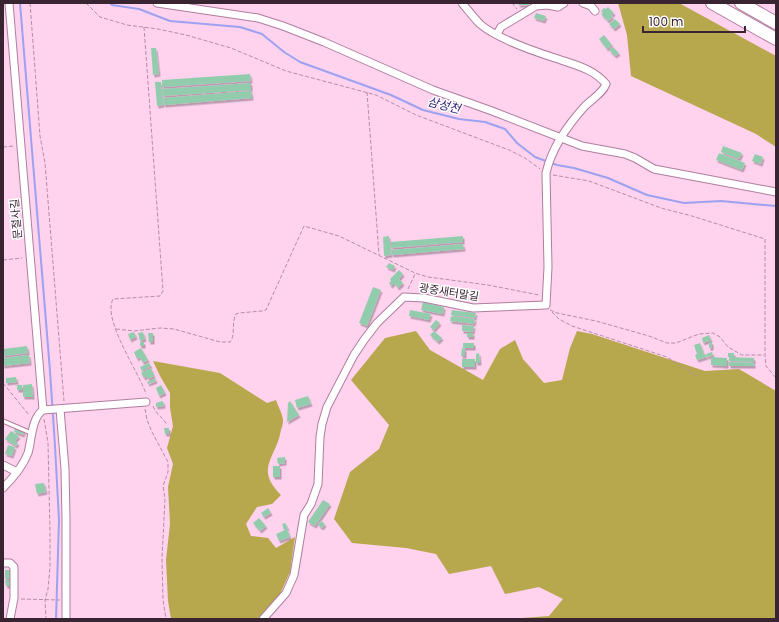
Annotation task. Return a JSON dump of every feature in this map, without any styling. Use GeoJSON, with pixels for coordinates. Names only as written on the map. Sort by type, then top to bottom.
{"type":"FeatureCollection","features":[{"type":"Feature","properties":{"kind":"highway"},"geometry":{"type":"LineString","coordinates":[[712,3],[776,39]]}},
{"type":"Feature","properties":{"kind":"highway"},"geometry":{"type":"LineString","coordinates":[[741,3],[776,23]]}},
{"type":"Feature","properties":{"kind":"street","name":"문절사길"},"geometry":{"type":"LineString","coordinates":[[9,3],[20,145],[45,410]]}},
{"type":"Feature","properties":{"kind":"street"},"geometry":{"type":"LineString","coordinates":[[157,3],[258,18],[283,26],[433,90],[492,111],[558,141],[625,154],[654,169],[776,192]]}},
{"type":"Feature","properties":{"kind":"street"},"geometry":{"type":"LineString","coordinates":[[462,3],[480,24],[489,31],[533,51],[579,66],[602,78],[606,84],[605,89],[573,120],[558,141],[546,170],[548,307]]}},
{"type":"Feature","properties":{"kind":"street"},"geometry":{"type":"LineString","coordinates":[[497,34],[501,27],[522,13],[536,6],[547,5],[558,7],[564,3]]}},
{"type":"Feature","properties":{"kind":"street"},"geometry":{"type":"LineString","coordinates":[[583,3],[592,6],[595,11]]}},
{"type":"Feature","properties":{"kind":"street","name":"광중새터말길"},"geometry":{"type":"LineString","coordinates":[[263,619],[286,593],[294,575],[304,515],[311,504],[318,484],[320,437],[327,407],[354,355],[377,323],[404,297],[424,298],[473,308],[548,307]]}},
{"type":"Feature","properties":{"kind":"street"},"geometry":{"type":"LineString","coordinates":[[3,488],[17,472],[27,454],[38,414],[45,410],[147,400]]}},
{"type":"Feature","properties":{"kind":"street"},"geometry":{"type":"LineString","coordinates":[[60,409],[65,476],[66,619]]}},
{"type":"Feature","properties":{"kind":"street"},"geometry":{"type":"LineString","coordinates":[[3,465],[17,472]]}},
{"type":"Feature","properties":{"kind":"street"},"geometry":{"type":"LineString","coordinates":[[3,563],[10,563],[14,567],[14,598],[10,619]]}},
{"type":"Feature","properties":{"kind":"lane"},"geometry":{"type":"LineString","coordinates":[[3,420],[32,433]]}},
{"type":"Feature","properties":{"kind":"path"},"geometry":{"type":"LineString","coordinates":[[30,3],[39,128],[45,164],[60,409]]}},
{"type":"Feature","properties":{"kind":"path"},"geometry":{"type":"LineString","coordinates":[[86,3],[100,17],[127,25],[186,35],[231,48],[286,71],[376,94],[416,115],[509,150],[546,170],[589,181],[661,208],[765,239],[765,355],[766,366],[776,378]]}},
{"type":"Feature","properties":{"kind":"path"},"geometry":{"type":"LineString","coordinates":[[512,3],[522,13]]}},
{"type":"Feature","properties":{"kind":"path"},"geometry":{"type":"LineString","coordinates":[[144,27],[163,291],[160,296],[113,299],[111,312],[115,329],[144,389],[147,400],[145,410],[147,420],[168,462],[168,472],[163,486],[164,505],[162,558],[163,600],[166,619]]}},
{"type":"Feature","properties":{"kind":"path"},"geometry":{"type":"LineString","coordinates":[[367,92],[379,255]]}},
{"type":"Feature","properties":{"kind":"path"},"geometry":{"type":"LineString","coordinates":[[3,147],[20,145]]}},
{"type":"Feature","properties":{"kind":"path"},"geometry":{"type":"LineString","coordinates":[[115,329],[134,331],[160,328],[174,329],[220,342],[232,341],[233,322],[236,314],[262,312],[266,310],[304,226],[339,236],[415,273],[428,277],[488,285],[547,296]]}},
{"type":"Feature","properties":{"kind":"path"},"geometry":{"type":"LineString","coordinates":[[3,260],[30,257]]}},
{"type":"Feature","properties":{"kind":"path"},"geometry":{"type":"LineString","coordinates":[[404,297],[415,273]]}},
{"type":"Feature","properties":{"kind":"path"},"geometry":{"type":"LineString","coordinates":[[548,307],[557,313],[596,321],[649,336],[667,343],[676,343],[699,334],[713,333],[720,337],[728,347],[742,355],[765,355]]}},
{"type":"Feature","properties":{"kind":"path"},"geometry":{"type":"LineString","coordinates":[[548,307],[560,319],[572,326],[668,357],[698,376]]}},
{"type":"Feature","properties":{"kind":"path"},"geometry":{"type":"LineString","coordinates":[[3,383],[35,422]]}},
{"type":"Feature","properties":{"kind":"path"},"geometry":{"type":"LineString","coordinates":[[147,400],[167,425]]}},
{"type":"Feature","properties":{"kind":"path"},"geometry":{"type":"LineString","coordinates":[[45,410],[48,443],[50,532],[50,567],[46,600],[46,619]]}},
{"type":"Feature","properties":{"kind":"path"},"geometry":{"type":"LineString","coordinates":[[14,598],[65,600]]}},
{"type":"Feature","properties":{"kind":"shaded area"},"geometry":{"type":"Polygon","coordinates":[[[618,3],[679,3],[776,56],[776,147],[756,134],[631,76],[627,35],[618,3]]]}},
{"type":"Feature","properties":{"kind":"shaded area"},"geometry":{"type":"Polygon","coordinates":[[[416,331],[430,350],[483,380],[500,349],[515,340],[523,359],[544,383],[562,380],[570,348],[577,331],[592,334],[705,371],[739,369],[776,391],[776,619],[509,619],[549,616],[563,599],[539,587],[505,594],[491,566],[449,574],[436,554],[406,548],[352,543],[334,519],[350,472],[379,449],[389,425],[351,380],[385,338],[416,331]]]}},
{"type":"Feature","properties":{"kind":"shaded area"},"geometry":{"type":"Polygon","coordinates":[[[153,361],[220,373],[267,403],[276,400],[283,423],[268,470],[269,478],[273,486],[281,495],[272,504],[257,507],[246,524],[251,536],[268,538],[276,548],[295,537],[290,572],[280,594],[258,619],[171,619],[168,601],[166,560],[170,524],[168,487],[173,464],[167,448],[173,426],[170,408],[170,393],[153,361]]]}},
{"type":"Feature","properties":{"kind":"building"},"geometry":{"type":"Polygon","coordinates":[[[518,3],[529,3],[529,5],[519,5],[518,3]]]}},
{"type":"Feature","properties":{"kind":"building"},"geometry":{"type":"Polygon","coordinates":[[[608,7],[614,13],[611,16],[613,17],[608,21],[601,14],[603,13],[601,11],[608,7]]]}},
{"type":"Feature","properties":{"kind":"building"},"geometry":{"type":"Polygon","coordinates":[[[536,13],[546,16],[544,21],[534,18],[536,13]]]}},
{"type":"Feature","properties":{"kind":"building"},"geometry":{"type":"Polygon","coordinates":[[[615,19],[620,24],[614,29],[609,24],[615,19]]]}},
{"type":"Feature","properties":{"kind":"building"},"geometry":{"type":"Polygon","coordinates":[[[604,35],[612,45],[607,49],[599,39],[604,35]]]}},
{"type":"Feature","properties":{"kind":"building"},"geometry":{"type":"Polygon","coordinates":[[[613,47],[619,53],[615,56],[609,50],[613,47]]]}},
{"type":"Feature","properties":{"kind":"building"},"geometry":{"type":"Polygon","coordinates":[[[151,48],[156,48],[159,74],[153,75],[151,48]]]}},
{"type":"Feature","properties":{"kind":"building"},"geometry":{"type":"Polygon","coordinates":[[[250,74],[251,81],[162,87],[162,80],[250,74]]]}},
{"type":"Feature","properties":{"kind":"building"},"geometry":{"type":"Polygon","coordinates":[[[155,82],[161,82],[163,105],[157,106],[155,82]]]}},
{"type":"Feature","properties":{"kind":"building"},"geometry":{"type":"Polygon","coordinates":[[[251,83],[251,90],[163,96],[162,89],[251,83]]]}},
{"type":"Feature","properties":{"kind":"building"},"geometry":{"type":"Polygon","coordinates":[[[251,91],[252,98],[164,105],[163,98],[251,91]]]}},
{"type":"Feature","properties":{"kind":"building"},"geometry":{"type":"Polygon","coordinates":[[[723,146],[742,153],[739,159],[721,152],[723,146]]]}},
{"type":"Feature","properties":{"kind":"building"},"geometry":{"type":"Polygon","coordinates":[[[719,153],[745,163],[742,170],[716,160],[719,153]]]}},
{"type":"Feature","properties":{"kind":"building"},"geometry":{"type":"Polygon","coordinates":[[[755,154],[763,157],[761,164],[752,161],[755,154]]]}},
{"type":"Feature","properties":{"kind":"building"},"geometry":{"type":"Polygon","coordinates":[[[389,236],[391,255],[384,256],[383,237],[389,236]]]}},
{"type":"Feature","properties":{"kind":"building"},"geometry":{"type":"Polygon","coordinates":[[[463,236],[463,242],[391,248],[391,242],[463,236]]]}},
{"type":"Feature","properties":{"kind":"building"},"geometry":{"type":"Polygon","coordinates":[[[463,244],[464,249],[392,255],[391,250],[463,244]]]}},
{"type":"Feature","properties":{"kind":"building"},"geometry":{"type":"Polygon","coordinates":[[[389,263],[395,266],[393,270],[386,267],[389,263]]]}},
{"type":"Feature","properties":{"kind":"building"},"geometry":{"type":"Polygon","coordinates":[[[399,270],[403,274],[399,279],[403,283],[398,288],[394,283],[391,286],[389,283],[391,281],[390,279],[399,270]]]}},
{"type":"Feature","properties":{"kind":"building"},"geometry":{"type":"Polygon","coordinates":[[[373,287],[381,290],[367,326],[359,323],[373,287]]]}},
{"type":"Feature","properties":{"kind":"building"},"geometry":{"type":"Polygon","coordinates":[[[423,302],[444,307],[443,314],[421,310],[423,302]]]}},
{"type":"Feature","properties":{"kind":"building"},"geometry":{"type":"Polygon","coordinates":[[[410,310],[431,314],[429,320],[409,316],[410,310]]]}},
{"type":"Feature","properties":{"kind":"building"},"geometry":{"type":"Polygon","coordinates":[[[452,310],[476,313],[475,318],[451,315],[452,310]]]}},
{"type":"Feature","properties":{"kind":"building"},"geometry":{"type":"Polygon","coordinates":[[[451,316],[475,319],[474,324],[450,321],[451,316]]]}},
{"type":"Feature","properties":{"kind":"building"},"geometry":{"type":"Polygon","coordinates":[[[436,320],[440,323],[434,330],[430,327],[436,320]]]}},
{"type":"Feature","properties":{"kind":"building"},"geometry":{"type":"Polygon","coordinates":[[[462,325],[474,326],[473,332],[462,331],[462,325]]]}},
{"type":"Feature","properties":{"kind":"building"},"geometry":{"type":"Polygon","coordinates":[[[434,331],[442,338],[438,342],[430,335],[434,331]]]}},
{"type":"Feature","properties":{"kind":"building"},"geometry":{"type":"Polygon","coordinates":[[[134,332],[136,337],[130,340],[128,334],[134,332]]]}},
{"type":"Feature","properties":{"kind":"building"},"geometry":{"type":"Polygon","coordinates":[[[143,332],[145,339],[140,341],[138,333],[143,332]]]}},
{"type":"Feature","properties":{"kind":"building"},"geometry":{"type":"Polygon","coordinates":[[[148,333],[153,333],[153,342],[149,342],[148,333]]]}},
{"type":"Feature","properties":{"kind":"building"},"geometry":{"type":"Polygon","coordinates":[[[467,333],[473,333],[473,337],[467,337],[467,333]]]}},
{"type":"Feature","properties":{"kind":"building"},"geometry":{"type":"Polygon","coordinates":[[[709,335],[711,340],[703,343],[702,338],[709,335]]]}},
{"type":"Feature","properties":{"kind":"building"},"geometry":{"type":"Polygon","coordinates":[[[140,342],[144,342],[144,346],[140,346],[140,342]]]}},
{"type":"Feature","properties":{"kind":"building"},"geometry":{"type":"Polygon","coordinates":[[[709,342],[712,342],[712,348],[709,348],[709,342]]]}},
{"type":"Feature","properties":{"kind":"building"},"geometry":{"type":"Polygon","coordinates":[[[463,343],[474,343],[474,348],[463,348],[463,343]]]}},
{"type":"Feature","properties":{"kind":"building"},"geometry":{"type":"Polygon","coordinates":[[[700,343],[704,355],[706,354],[707,357],[697,360],[694,345],[700,343]]]}},
{"type":"Feature","properties":{"kind":"building"},"geometry":{"type":"Polygon","coordinates":[[[27,346],[28,353],[3,356],[3,349],[27,346]]]}},
{"type":"Feature","properties":{"kind":"building"},"geometry":{"type":"Polygon","coordinates":[[[141,348],[148,360],[143,363],[140,357],[137,359],[134,352],[141,348]]]}},
{"type":"Feature","properties":{"kind":"building"},"geometry":{"type":"Polygon","coordinates":[[[462,348],[465,349],[465,356],[461,356],[462,348]]]}},
{"type":"Feature","properties":{"kind":"building"},"geometry":{"type":"Polygon","coordinates":[[[712,352],[713,355],[708,357],[706,354],[712,352]]]}},
{"type":"Feature","properties":{"kind":"building"},"geometry":{"type":"Polygon","coordinates":[[[479,353],[480,363],[476,363],[476,354],[479,353]]]}},
{"type":"Feature","properties":{"kind":"building"},"geometry":{"type":"Polygon","coordinates":[[[728,353],[734,353],[734,357],[728,357],[728,353]]]}},
{"type":"Feature","properties":{"kind":"building"},"geometry":{"type":"Polygon","coordinates":[[[29,355],[30,363],[3,366],[3,358],[29,355]]]}},
{"type":"Feature","properties":{"kind":"building"},"geometry":{"type":"Polygon","coordinates":[[[711,357],[727,358],[727,366],[711,365],[711,357]]]}},
{"type":"Feature","properties":{"kind":"building"},"geometry":{"type":"Polygon","coordinates":[[[729,357],[754,358],[754,362],[729,361],[729,357]]]}},
{"type":"Feature","properties":{"kind":"building"},"geometry":{"type":"Polygon","coordinates":[[[462,359],[475,359],[475,367],[462,367],[462,359]]]}},
{"type":"Feature","properties":{"kind":"building"},"geometry":{"type":"Polygon","coordinates":[[[729,362],[754,363],[754,366],[729,366],[729,362]]]}},
{"type":"Feature","properties":{"kind":"building"},"geometry":{"type":"Polygon","coordinates":[[[149,363],[151,366],[142,371],[140,367],[149,363]]]}},
{"type":"Feature","properties":{"kind":"building"},"geometry":{"type":"Polygon","coordinates":[[[151,368],[154,376],[148,379],[147,376],[144,378],[141,373],[151,368]]]}},
{"type":"Feature","properties":{"kind":"building"},"geometry":{"type":"Polygon","coordinates":[[[16,377],[17,382],[6,383],[6,378],[16,377]]]}},
{"type":"Feature","properties":{"kind":"building"},"geometry":{"type":"Polygon","coordinates":[[[155,378],[156,381],[148,384],[147,382],[155,378]]]}},
{"type":"Feature","properties":{"kind":"building"},"geometry":{"type":"Polygon","coordinates":[[[32,384],[33,397],[23,397],[23,385],[32,384]]]}},
{"type":"Feature","properties":{"kind":"building"},"geometry":{"type":"Polygon","coordinates":[[[17,385],[22,385],[22,390],[17,390],[17,385]]]}},
{"type":"Feature","properties":{"kind":"building"},"geometry":{"type":"Polygon","coordinates":[[[161,385],[165,393],[159,396],[156,388],[161,385]]]}},
{"type":"Feature","properties":{"kind":"building"},"geometry":{"type":"Polygon","coordinates":[[[308,396],[311,404],[297,408],[295,400],[308,396]]]}},
{"type":"Feature","properties":{"kind":"building"},"geometry":{"type":"Polygon","coordinates":[[[163,401],[164,406],[156,407],[156,403],[163,401]]]}},
{"type":"Feature","properties":{"kind":"building"},"geometry":{"type":"Polygon","coordinates":[[[290,401],[299,415],[287,422],[288,403],[290,401]]]}},
{"type":"Feature","properties":{"kind":"building"},"geometry":{"type":"Polygon","coordinates":[[[15,428],[24,431],[23,435],[14,432],[15,428]]]}},
{"type":"Feature","properties":{"kind":"building"},"geometry":{"type":"Polygon","coordinates":[[[164,428],[169,428],[169,434],[165,434],[164,428]]]}},
{"type":"Feature","properties":{"kind":"building"},"geometry":{"type":"Polygon","coordinates":[[[11,431],[19,436],[15,441],[18,443],[16,446],[5,439],[11,431]]]}},
{"type":"Feature","properties":{"kind":"building"},"geometry":{"type":"Polygon","coordinates":[[[8,445],[15,447],[12,456],[5,454],[8,445]]]}},
{"type":"Feature","properties":{"kind":"building"},"geometry":{"type":"Polygon","coordinates":[[[285,457],[285,463],[278,464],[277,458],[285,457]]]}},
{"type":"Feature","properties":{"kind":"building"},"geometry":{"type":"Polygon","coordinates":[[[273,466],[280,466],[280,477],[273,477],[273,466]]]}},
{"type":"Feature","properties":{"kind":"building"},"geometry":{"type":"Polygon","coordinates":[[[44,483],[46,492],[37,494],[35,484],[44,483]]]}},
{"type":"Feature","properties":{"kind":"building"},"geometry":{"type":"Polygon","coordinates":[[[323,500],[330,504],[315,526],[308,522],[323,500]]]}},
{"type":"Feature","properties":{"kind":"building"},"geometry":{"type":"Polygon","coordinates":[[[268,508],[271,513],[264,517],[261,513],[268,508]]]}},
{"type":"Feature","properties":{"kind":"building"},"geometry":{"type":"Polygon","coordinates":[[[259,518],[266,526],[260,531],[253,523],[259,518]]]}},
{"type":"Feature","properties":{"kind":"building"},"geometry":{"type":"Polygon","coordinates":[[[321,521],[325,524],[322,528],[318,525],[321,521]]]}},
{"type":"Feature","properties":{"kind":"building"},"geometry":{"type":"Polygon","coordinates":[[[285,523],[288,528],[284,530],[282,524],[285,523]]]}},
{"type":"Feature","properties":{"kind":"building"},"geometry":{"type":"Polygon","coordinates":[[[287,529],[290,537],[279,541],[276,534],[287,529]]]}},
{"type":"Feature","properties":{"kind":"building"},"geometry":{"type":"Polygon","coordinates":[[[5,570],[12,570],[12,579],[5,579],[5,570]]]}},
{"type":"Feature","properties":{"kind":"building"},"geometry":{"type":"Polygon","coordinates":[[[5,580],[12,580],[12,586],[6,586],[5,580]]]}},
{"type":"Feature","properties":{"kind":"waterway"},"geometry":{"type":"LineString","coordinates":[[20,3],[55,446],[59,520],[56,619]]}},
{"type":"Feature","properties":{"kind":"waterway","name":"삼성천"},"geometry":{"type":"LineString","coordinates":[[110,3],[112,5],[139,9],[170,21],[240,27],[262,34],[284,52],[300,62],[391,95],[423,110],[459,119],[485,122],[505,129],[517,143],[535,157],[557,165],[574,168],[608,178],[647,195],[684,203],[721,201],[776,206]]}}]}
